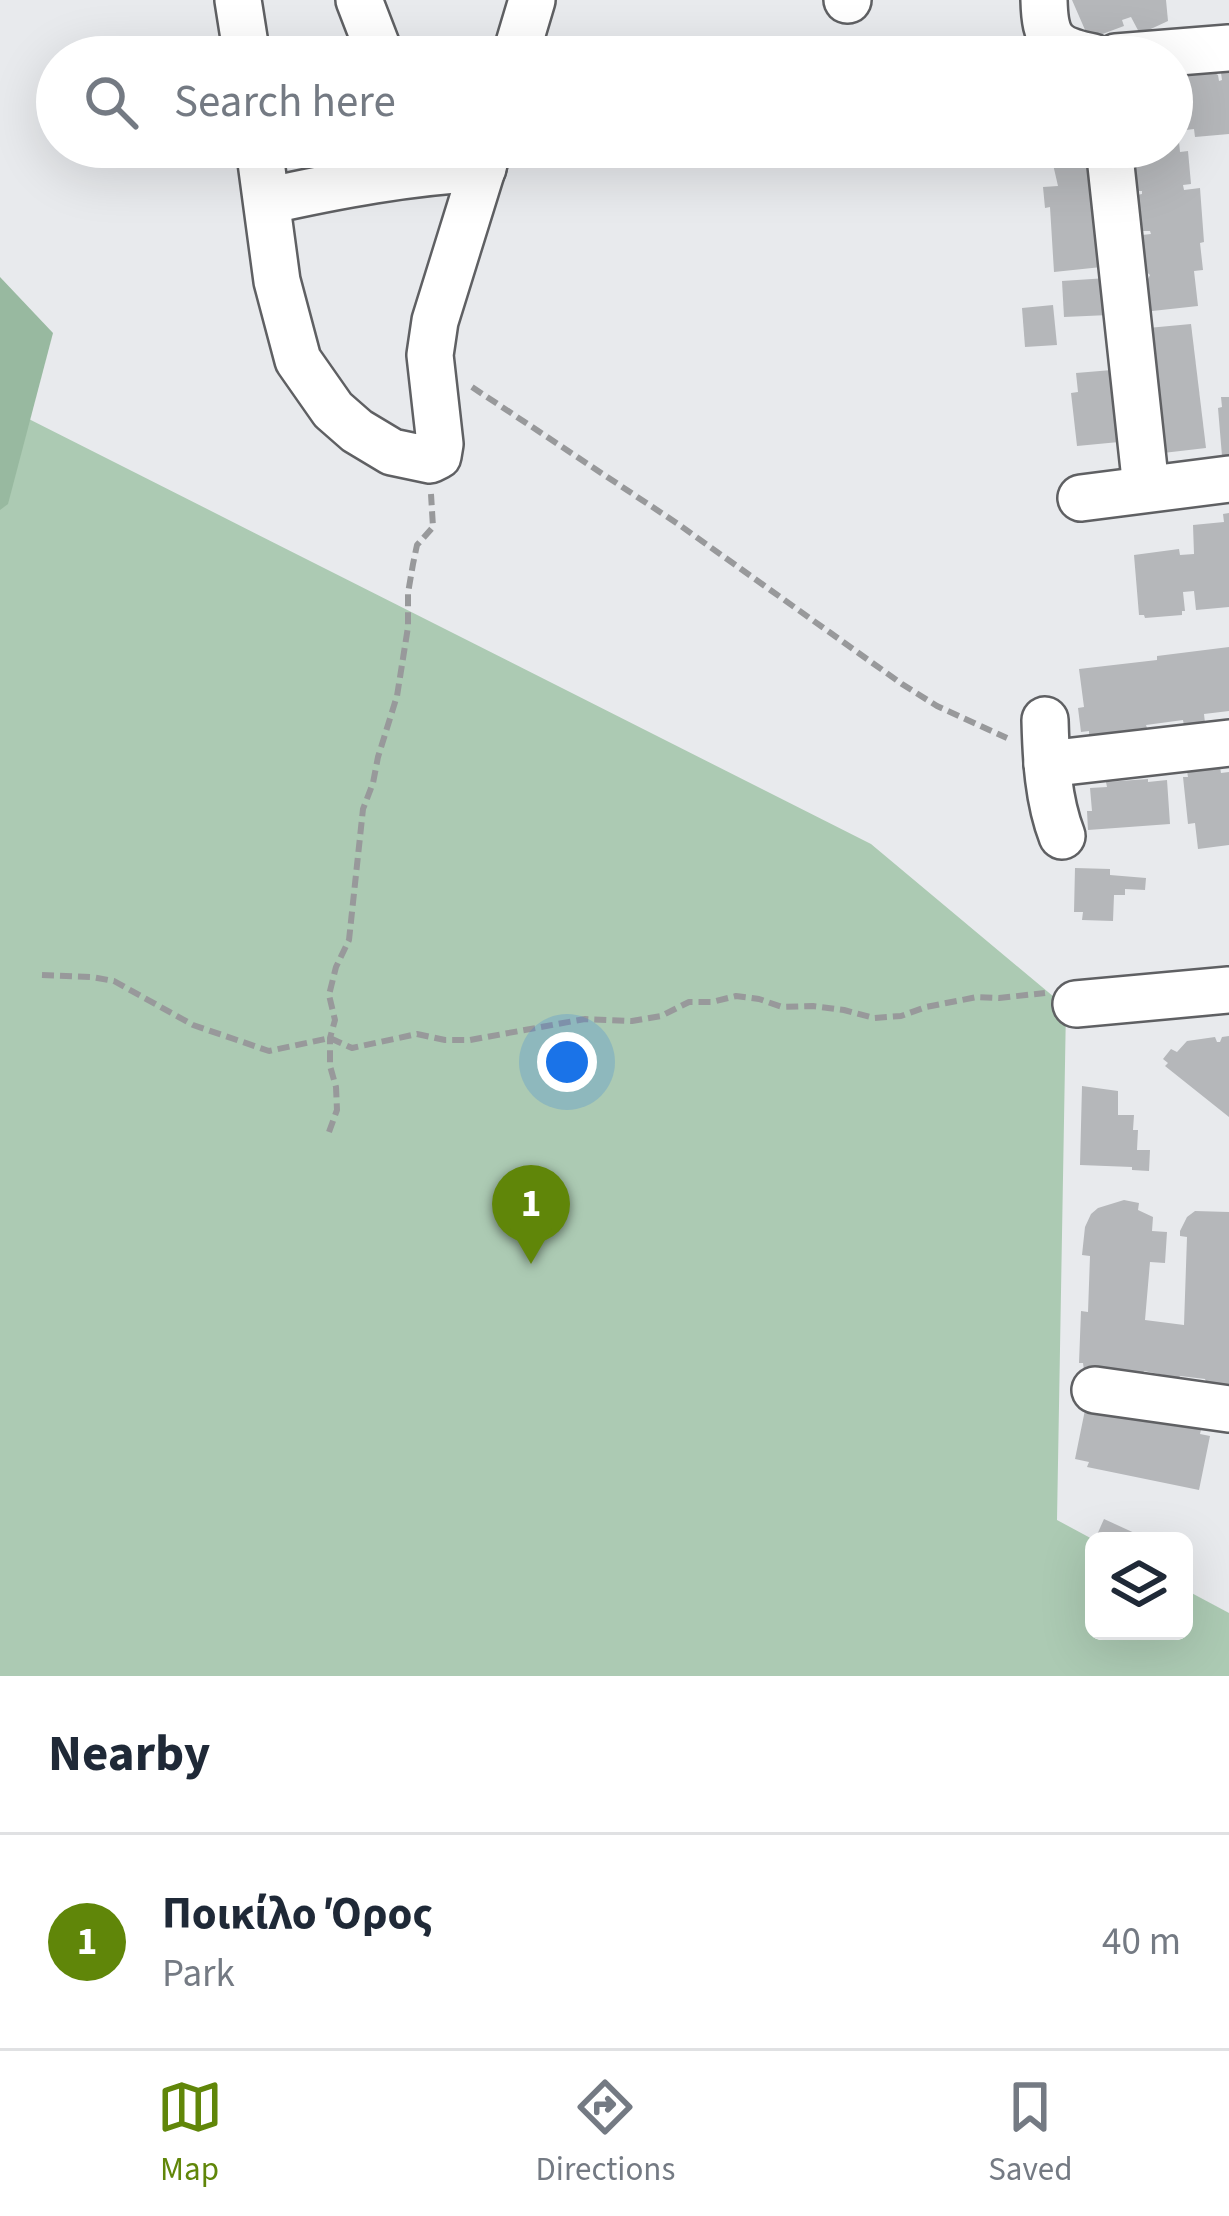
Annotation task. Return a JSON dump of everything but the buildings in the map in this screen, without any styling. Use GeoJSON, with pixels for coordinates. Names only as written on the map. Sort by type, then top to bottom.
{"type":"FeatureCollection","features":[{"type":"Feature","properties":{"kind":"street"},"geometry":{"type":"LineString","coordinates":[[238,0],[244,36]]}},
{"type":"Feature","properties":{"kind":"street"},"geometry":{"type":"LineString","coordinates":[[358,0],[373,36]]}},
{"type":"Feature","properties":{"kind":"street"},"geometry":{"type":"LineString","coordinates":[[521,36],[532,0]]}},
{"type":"Feature","properties":{"kind":"street"},"geometry":{"type":"LineString","coordinates":[[1193,51],[1229,48]]}},
{"type":"Feature","properties":{"kind":"street"},"geometry":{"type":"LineString","coordinates":[[262,168],[277,281],[298,360],[333,410],[357,431],[392,452],[430,460],[439,456],[440,444],[430,355],[435,321],[483,168]]}},
{"type":"Feature","properties":{"kind":"street"},"geometry":{"type":"LineString","coordinates":[[267,201],[395,168]]}},
{"type":"Feature","properties":{"kind":"street"},"geometry":{"type":"LineString","coordinates":[[1111,168],[1146,488]]}},
{"type":"Feature","properties":{"kind":"street"},"geometry":{"type":"LineString","coordinates":[[1081,498],[1229,479]]}},
{"type":"Feature","properties":{"kind":"street"},"geometry":{"type":"LineString","coordinates":[[1062,836],[1046,744],[1229,743]]}},
{"type":"Feature","properties":{"kind":"street"},"geometry":{"type":"LineString","coordinates":[[1076,1004],[1229,990]]}},
{"type":"Feature","properties":{"kind":"street"},"geometry":{"type":"LineString","coordinates":[[1095,1390],[1229,1409]]}},
{"type":"Feature","properties":{"kind":"path"},"geometry":{"type":"LineString","coordinates":[[430,355],[902,684],[982,728],[1014,741],[1046,744]]}},
{"type":"Feature","properties":{"kind":"path"},"geometry":{"type":"LineString","coordinates":[[329,1132],[337,1110],[330,1066],[334,1020],[328,994],[349,940],[363,809],[397,697],[412,564],[417,544],[433,527],[430,460]]}},
{"type":"Feature","properties":{"kind":"path"},"geometry":{"type":"LineString","coordinates":[[42,975],[114,981],[193,1025],[269,1051],[330,1038],[352,1048],[417,1034],[470,1040],[572,1021],[632,1021],[661,1016],[688,1002],[736,996],[782,1007],[813,1006],[874,1018],[977,997],[1033,993],[1054,994],[1076,1004]]}},
{"type":"Feature","properties":{"kind":"green space"},"geometry":{"type":"Polygon","coordinates":[[[0,277],[53,333],[8,504],[0,510],[0,277]]]}},
{"type":"Feature","properties":{"kind":"green space"},"geometry":{"type":"Polygon","coordinates":[[[0,410],[11,410],[871,844],[1066,1007],[1057,1520],[1085,1535],[1085,1640],[1193,1640],[1193,1594],[1229,1613],[1229,1676],[0,1676],[0,410]]]}},
{"type":"Feature","properties":{"kind":"place","name":"Ποικίλο Όρος"},"geometry":{"type":"Point","coordinates":[531,1264]}}]}
